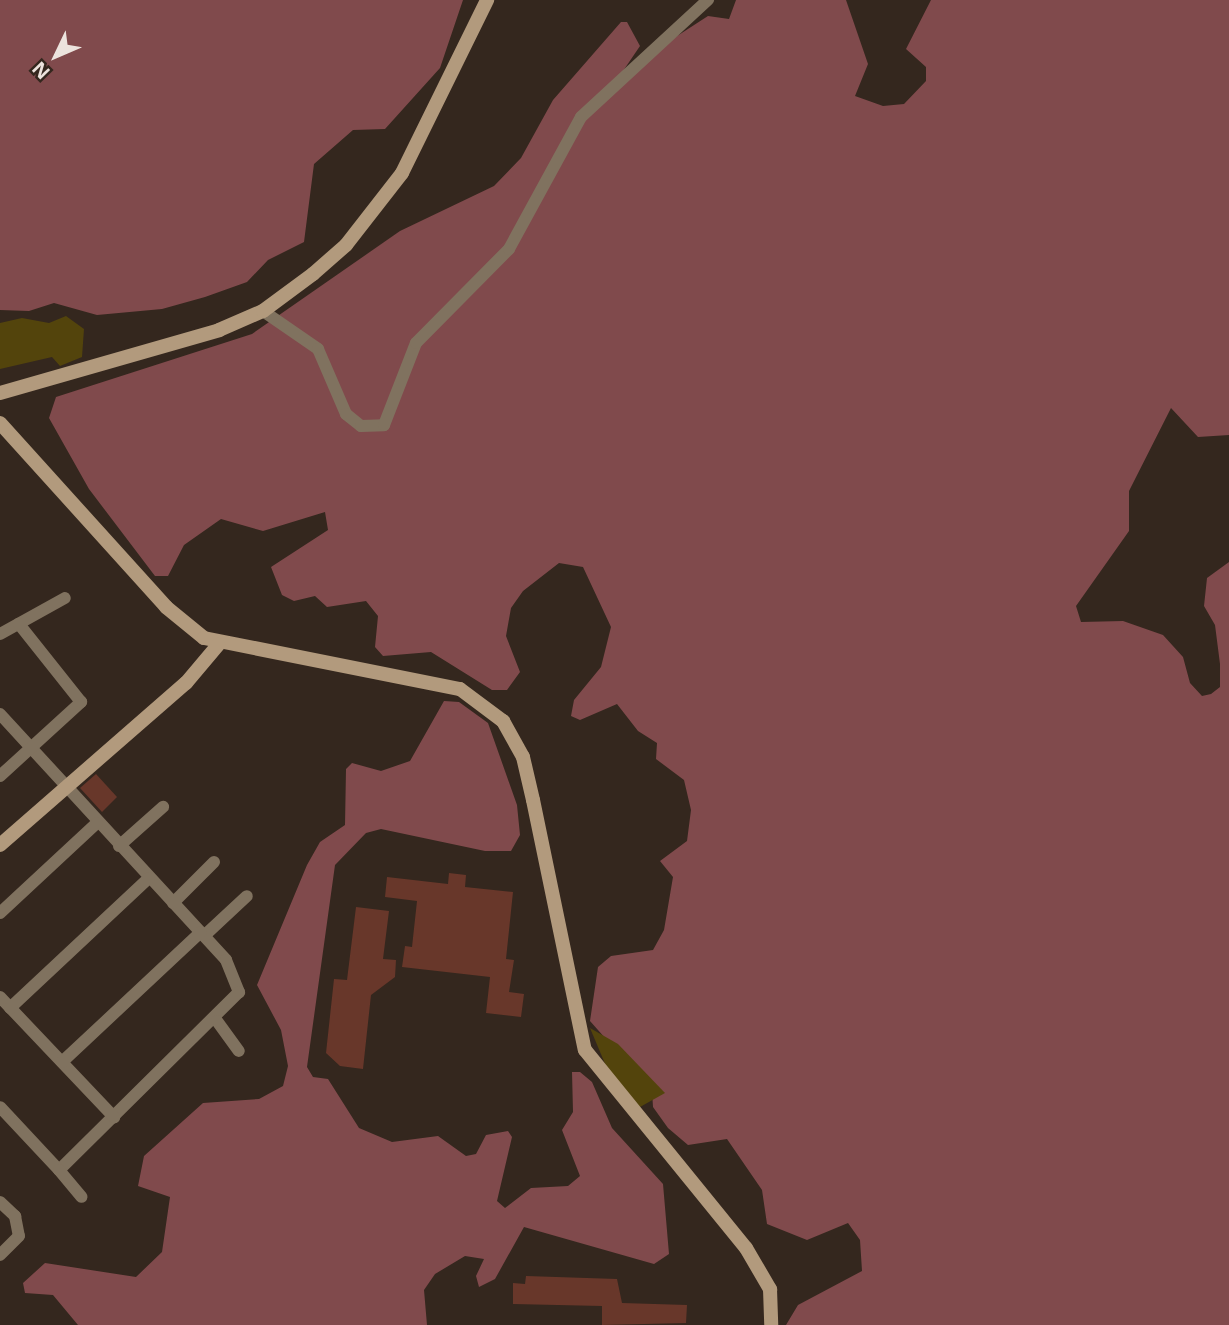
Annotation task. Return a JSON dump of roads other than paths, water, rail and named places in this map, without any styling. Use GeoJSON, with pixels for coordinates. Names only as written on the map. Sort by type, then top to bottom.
{"type":"FeatureCollection","features":[{"type":"Feature","properties":{"kind":"street"},"geometry":{"type":"LineString","coordinates":[[0,393],[180,343],[262,311],[346,245],[372,215],[402,173],[487,0]]}},
{"type":"Feature","properties":{"kind":"street"},"geometry":{"type":"LineString","coordinates":[[262,311],[318,349],[346,414],[361,426],[384,425],[416,344],[509,248],[581,117],[708,0]]}},
{"type":"Feature","properties":{"kind":"street"},"geometry":{"type":"LineString","coordinates":[[0,424],[180,621],[219,645],[446,685],[480,699],[503,721],[528,778],[585,1050],[747,1248],[770,1289],[771,1325]]}},
{"type":"Feature","properties":{"kind":"street"},"geometry":{"type":"LineString","coordinates":[[0,634],[65,598]]}},
{"type":"Feature","properties":{"kind":"street"},"geometry":{"type":"LineString","coordinates":[[0,776],[81,702],[19,624]]}},
{"type":"Feature","properties":{"kind":"street"},"geometry":{"type":"LineString","coordinates":[[0,845],[63,785],[186,683],[219,645]]}},
{"type":"Feature","properties":{"kind":"street"},"geometry":{"type":"LineString","coordinates":[[0,713],[29,748],[226,960],[239,992],[217,1021],[59,1170]]}},
{"type":"Feature","properties":{"kind":"street"},"geometry":{"type":"LineString","coordinates":[[119,846],[163,807]]}},
{"type":"Feature","properties":{"kind":"street"},"geometry":{"type":"LineString","coordinates":[[0,913],[97,822]]}},
{"type":"Feature","properties":{"kind":"street"},"geometry":{"type":"LineString","coordinates":[[173,903],[214,862]]}},
{"type":"Feature","properties":{"kind":"street"},"geometry":{"type":"LineString","coordinates":[[10,1008],[149,877]]}},
{"type":"Feature","properties":{"kind":"street"},"geometry":{"type":"LineString","coordinates":[[62,1062],[247,896]]}},
{"type":"Feature","properties":{"kind":"street"},"geometry":{"type":"LineString","coordinates":[[0,997],[114,1117]]}},
{"type":"Feature","properties":{"kind":"street"},"geometry":{"type":"LineString","coordinates":[[217,1021],[239,1051]]}},
{"type":"Feature","properties":{"kind":"street"},"geometry":{"type":"LineString","coordinates":[[3,1115],[59,1170],[82,1197]]}},
{"type":"Feature","properties":{"kind":"street"},"geometry":{"type":"LineString","coordinates":[[0,1202],[15,1216],[19,1236],[0,1255]]}}]}
